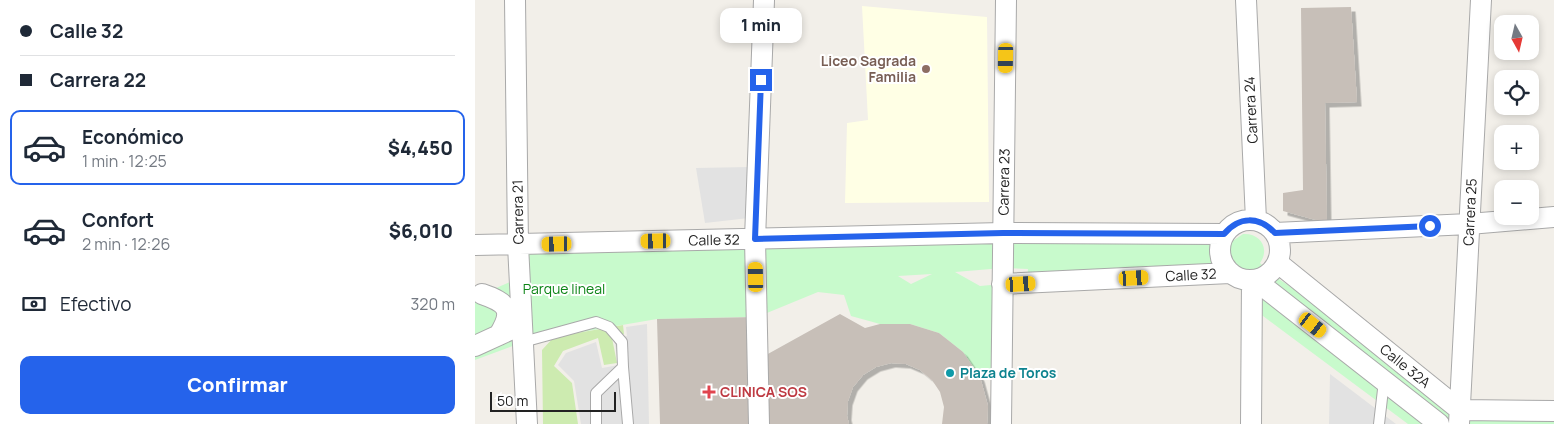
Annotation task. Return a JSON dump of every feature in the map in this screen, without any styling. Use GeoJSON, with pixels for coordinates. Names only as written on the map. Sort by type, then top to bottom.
{"type":"FeatureCollection","features":[{"type":"Feature","properties":{"kind":"street","name":"Carrera 21"},"geometry":{"type":"LineString","coordinates":[[515,0],[518,245],[527,424]]}},
{"type":"Feature","properties":{"kind":"street"},"geometry":{"type":"LineString","coordinates":[[759,424],[755,239],[764,0]]}},
{"type":"Feature","properties":{"kind":"street","name":"Carrera 23"},"geometry":{"type":"LineString","coordinates":[[1001,424],[1006,0]]}},
{"type":"Feature","properties":{"kind":"street","name":"Carrera 24"},"geometry":{"type":"LineString","coordinates":[[1246,0],[1256,220]]}},
{"type":"Feature","properties":{"kind":"street","name":"Carrera 25"},"geometry":{"type":"LineString","coordinates":[[1460,417],[1481,0]]}},
{"type":"Feature","properties":{"kind":"street"},"geometry":{"type":"LineString","coordinates":[[1275,233],[1469,224],[1554,216]]}},
{"type":"Feature","properties":{"kind":"street"},"geometry":{"type":"LineString","coordinates":[[1256,220],[1270,227],[1275,233],[1281,248],[1280,256],[1270,273],[1254,280],[1237,278],[1221,262],[1219,248],[1224,234],[1238,222],[1256,220]]}},
{"type":"Feature","properties":{"kind":"street","name":"Calle 32"},"geometry":{"type":"LineString","coordinates":[[475,245],[1003,233],[1224,234]]}},
{"type":"Feature","properties":{"kind":"street","name":"Calle 32A"},"geometry":{"type":"LineString","coordinates":[[1277,263],[1460,417]]}},
{"type":"Feature","properties":{"kind":"street","name":"Calle 32"},"geometry":{"type":"LineString","coordinates":[[1002,284],[1230,273]]}},
{"type":"Feature","properties":{"kind":"street"},"geometry":{"type":"LineString","coordinates":[[479,296],[519,278]]}},
{"type":"Feature","properties":{"kind":"street"},"geometry":{"type":"LineString","coordinates":[[1251,424],[1254,280]]}},
{"type":"Feature","properties":{"kind":"street","name":"Calle 32A"},"geometry":{"type":"LineString","coordinates":[[1254,280],[1439,424]]}},
{"type":"Feature","properties":{"kind":"street"},"geometry":{"type":"LineString","coordinates":[[479,296],[499,300],[507,310],[507,321],[499,335]]}},
{"type":"Feature","properties":{"kind":"street"},"geometry":{"type":"LineString","coordinates":[[475,346],[499,335],[522,333]]}},
{"type":"Feature","properties":{"kind":"street"},"geometry":{"type":"LineString","coordinates":[[1460,417],[1554,411]]}},
{"type":"Feature","properties":{"kind":"lane"},"geometry":{"type":"LineString","coordinates":[[522,333],[596,322],[609,327],[623,342],[628,424]]}},
{"type":"Feature","properties":{"kind":"lane"},"geometry":{"type":"LineString","coordinates":[[596,424],[596,393],[623,366]]}},
{"type":"Feature","properties":{"kind":"lane"},"geometry":{"type":"LineString","coordinates":[[1379,424],[1384,381]]}},
{"type":"Feature","properties":{"kind":"shaded area","name":"Liceo Sagrada Familia"},"geometry":{"type":"Polygon","coordinates":[[[862,6],[987,17],[989,202],[845,203],[847,123],[868,120],[862,6]]]}},
{"type":"Feature","properties":{"kind":"shaded area"},"geometry":{"type":"Polygon","coordinates":[[[749,167],[749,218],[705,223],[696,168],[749,167]]]}},
{"type":"Feature","properties":{"kind":"shaded area"},"geometry":{"type":"Polygon","coordinates":[[[647,324],[649,424],[581,424],[574,381],[558,365],[566,353],[596,342],[602,368],[619,365],[614,339],[627,336],[626,327],[647,324]]]}},
{"type":"Feature","properties":{"kind":"shaded area"},"geometry":{"type":"Polygon","coordinates":[[[1330,374],[1396,424],[1329,424],[1330,374]]]}},
{"type":"Feature","properties":{"kind":"green space","name":"Parque lineal"},"geometry":{"type":"Polygon","coordinates":[[[1243,234],[1255,236],[1264,247],[1263,258],[1260,263],[1270,273],[1460,401],[1554,400],[1554,424],[1408,424],[1251,307],[1230,273],[1027,279],[1028,269],[1003,268],[955,272],[980,286],[1002,284],[1001,364],[980,377],[963,352],[939,333],[910,324],[880,324],[851,316],[844,295],[818,292],[757,317],[657,319],[523,342],[475,360],[475,297],[519,278],[518,245],[1231,237],[1234,240],[1243,234]],[[932,274],[898,276],[911,284],[932,274]]]}},
{"type":"Feature","properties":{"kind":"green space"},"geometry":{"type":"Polygon","coordinates":[[[623,325],[624,334],[612,338],[617,363],[604,365],[598,338],[563,351],[554,366],[572,383],[578,424],[543,424],[542,350],[554,337],[623,325]]]}},
{"type":"Feature","properties":{"kind":"building"},"geometry":{"type":"Polygon","coordinates":[[[1351,7],[1357,102],[1325,103],[1327,223],[1283,211],[1283,193],[1303,190],[1301,8],[1351,7]]]}},
{"type":"Feature","properties":{"kind":"building"},"geometry":{"type":"Polygon","coordinates":[[[840,314],[865,328],[880,324],[910,324],[939,333],[963,352],[980,377],[988,406],[987,424],[942,424],[944,407],[940,392],[932,380],[920,370],[906,364],[891,363],[876,367],[863,375],[853,387],[848,401],[847,416],[849,424],[660,424],[657,319],[757,317],[757,360],[840,314]]]}},
{"type":"Feature","properties":{"kind":"place","name":"Liceo Sagrada Familia"},"geometry":{"type":"Point","coordinates":[926,69]}},
{"type":"Feature","properties":{"kind":"place","name":"Plaza de Toros"},"geometry":{"type":"Point","coordinates":[950,373]}},
{"type":"Feature","properties":{"kind":"place","name":"CLINICA SOS"},"geometry":{"type":"Point","coordinates":[709,392]}},
{"type":"Feature","properties":{"kind":"route"},"geometry":{"type":"LineString","coordinates":[[761,80],[755,239],[1003,233],[1224,234],[1238,222],[1247,220],[1256,220],[1263,223],[1275,233],[1430,226]]}}]}
